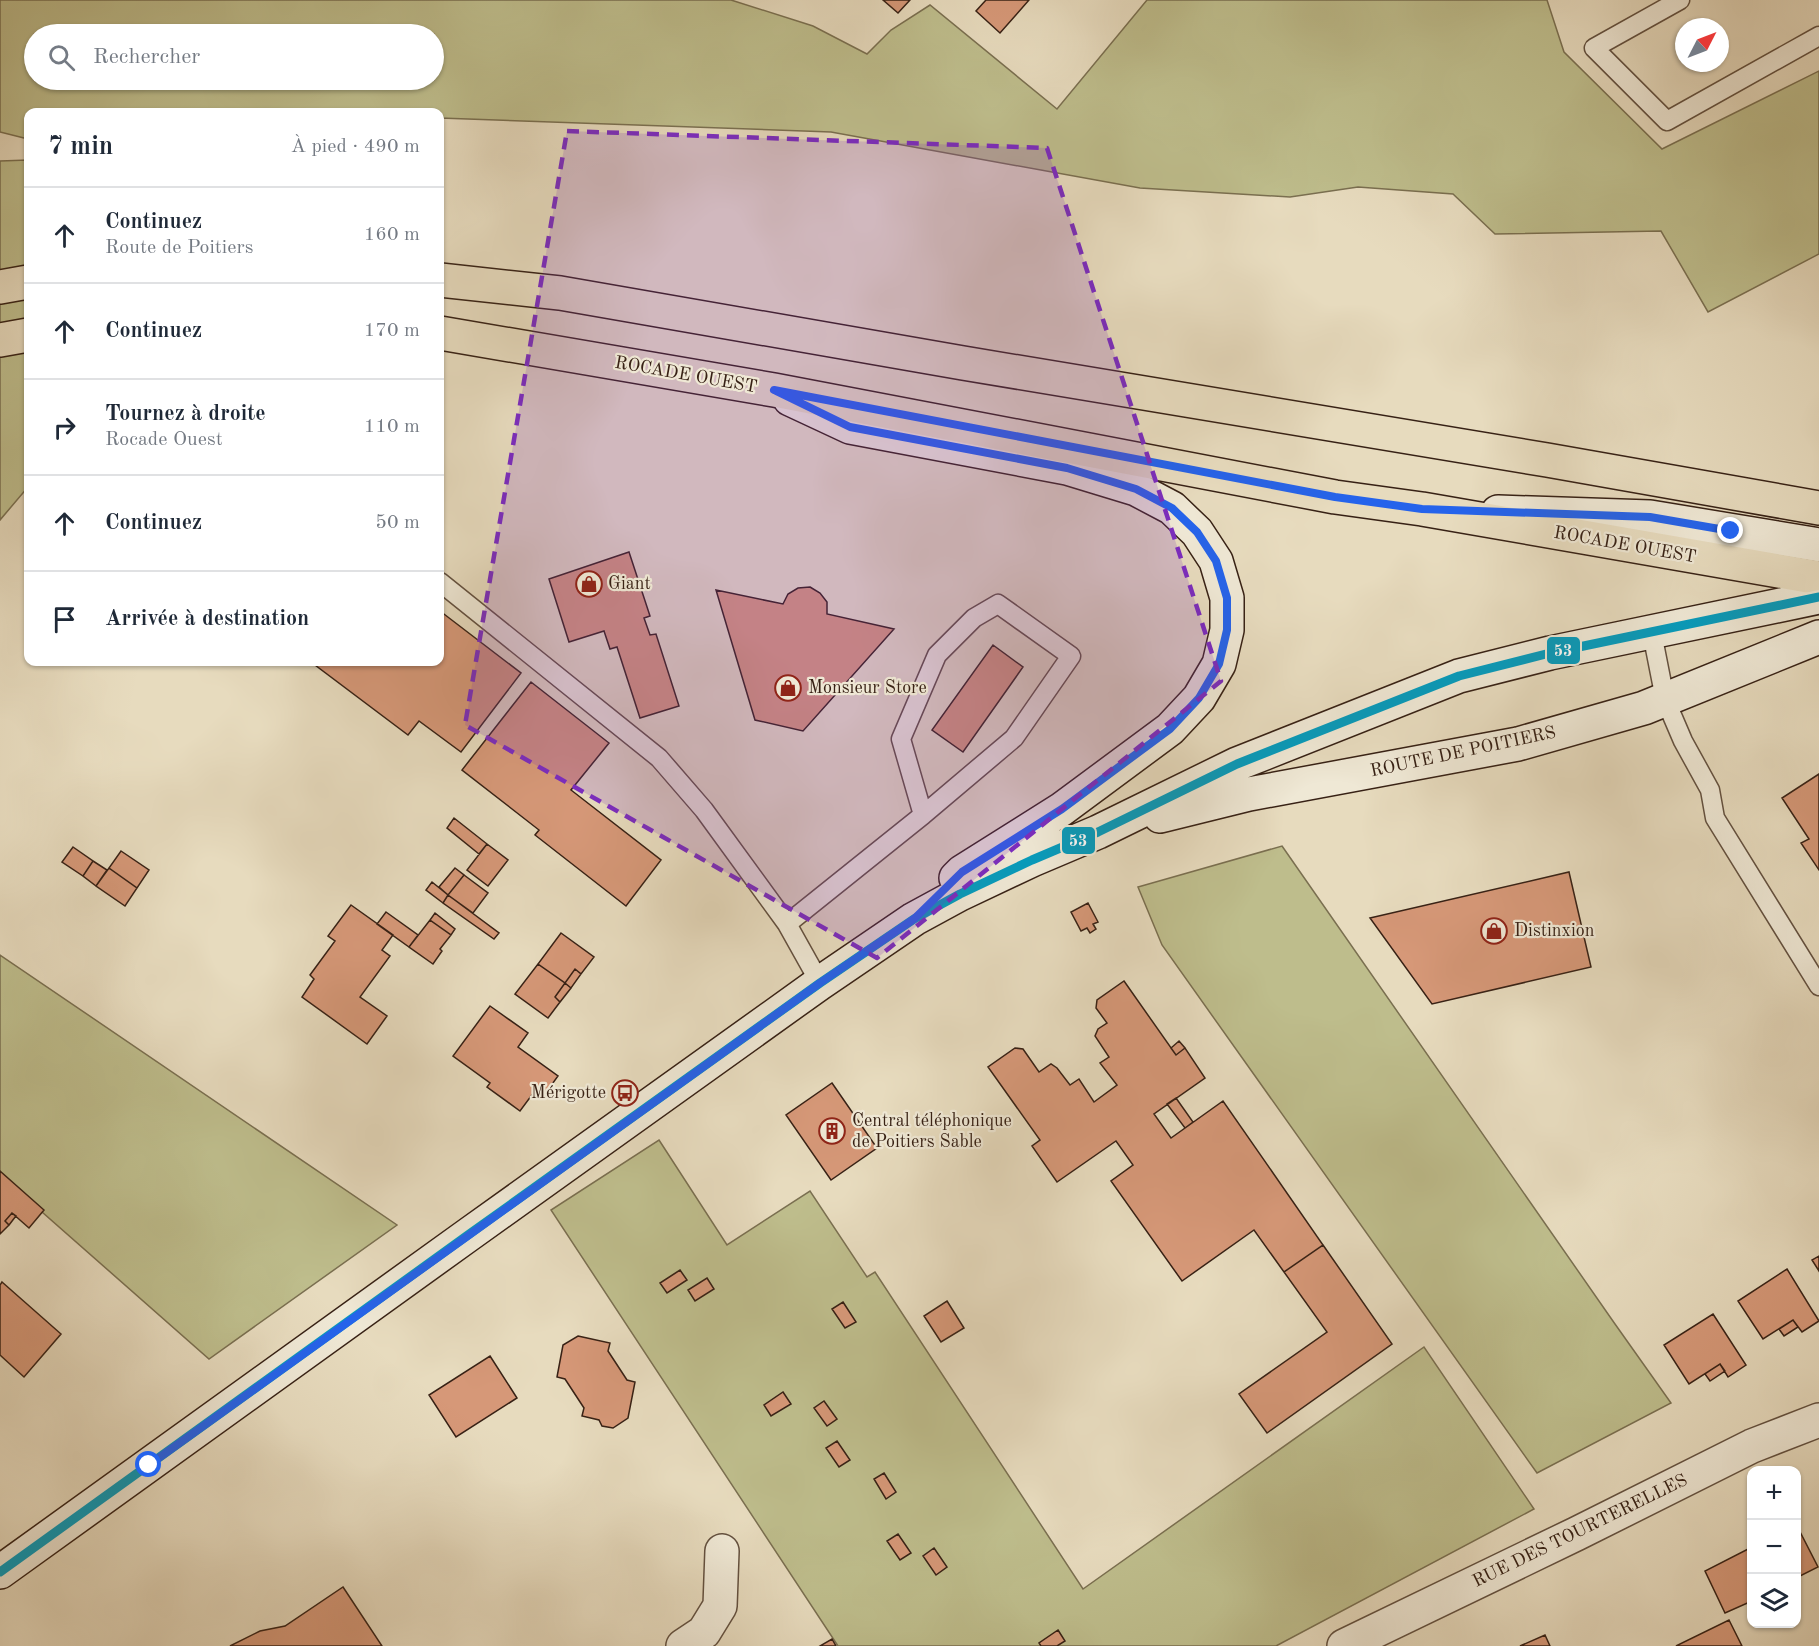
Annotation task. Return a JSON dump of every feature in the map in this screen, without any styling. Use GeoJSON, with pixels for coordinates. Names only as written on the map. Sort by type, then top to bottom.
{"type":"FeatureCollection","features":[{"type":"Feature","properties":{"kind":"main road"},"geometry":{"type":"LineString","coordinates":[[444,280],[560,293],[1819,508]]}},
{"type":"Feature","properties":{"kind":"main road"},"geometry":{"type":"LineString","coordinates":[[0,287],[24,283]]}},
{"type":"Feature","properties":{"kind":"main road","name":"ROCADE OUEST"},"geometry":{"type":"LineString","coordinates":[[444,334],[774,390],[1335,497],[1422,509],[1819,578]]}},
{"type":"Feature","properties":{"kind":"main road"},"geometry":{"type":"LineString","coordinates":[[0,340],[24,336]]}},
{"type":"Feature","properties":{"kind":"street"},"geometry":{"type":"LineString","coordinates":[[774,390],[850,427],[1067,468],[1136,489],[1172,508],[1197,532],[1216,561],[1227,598],[1227,630],[1219,664],[1199,698],[1170,729],[1062,809],[962,872],[914,919]]}},
{"type":"Feature","properties":{"kind":"street"},"geometry":{"type":"LineString","coordinates":[[1422,509],[1650,517],[1819,545]]}},
{"type":"Feature","properties":{"kind":"street","name":"ROUTE DE POITIERS"},"geometry":{"type":"LineString","coordinates":[[0,1572],[820,983],[914,919],[1032,860],[1098,832],[1237,764],[1459,676],[1550,653],[1819,597]]}},
{"type":"Feature","properties":{"kind":"street","name":"ROUTE DE POITIERS"},"geometry":{"type":"LineString","coordinates":[[1098,832],[1249,794],[1518,744],[1644,708],[1819,637]]}},
{"type":"Feature","properties":{"kind":"street","name":"RUE DES TOURTERELLES"},"geometry":{"type":"LineString","coordinates":[[1344,1646],[1752,1446],[1819,1420]]}},
{"type":"Feature","properties":{"kind":"street"},"geometry":{"type":"LineString","coordinates":[[683,1646],[704,1632],[720,1606],[722,1551]]}},
{"type":"Feature","properties":{"kind":"lane"},"geometry":{"type":"LineString","coordinates":[[1680,0],[1594,48],[1667,121],[1819,36]]}},
{"type":"Feature","properties":{"kind":"lane"},"geometry":{"type":"LineString","coordinates":[[444,585],[659,758],[704,810],[788,924],[820,983]]}},
{"type":"Feature","properties":{"kind":"lane"},"geometry":{"type":"LineString","coordinates":[[788,924],[923,815],[1014,738],[1071,656],[998,604],[974,618],[937,655],[901,739],[923,815]]}},
{"type":"Feature","properties":{"kind":"lane"},"geometry":{"type":"LineString","coordinates":[[1652,633],[1665,699],[1683,741],[1710,790],[1715,818],[1819,986]]}},
{"type":"Feature","properties":{"kind":"highlighted area"},"geometry":{"type":"Polygon","coordinates":[[[567,131],[1047,148],[1221,681],[877,958],[465,725],[567,131]]]}},
{"type":"Feature","properties":{"kind":"shaded area"},"geometry":{"type":"Polygon","coordinates":[[[0,0],[731,0],[813,26],[867,54],[891,30],[930,5],[1057,109],[1147,0],[1547,0],[1564,52],[1662,149],[1819,71],[1819,254],[1708,312],[1661,231],[1495,234],[1453,194],[1358,187],[1290,197],[1140,188],[831,132],[444,118],[444,108],[24,108],[24,138],[0,132],[0,0]]]}},
{"type":"Feature","properties":{"kind":"shaded area"},"geometry":{"type":"Polygon","coordinates":[[[24,160],[24,492],[0,520],[0,161],[24,160]]]}},
{"type":"Feature","properties":{"kind":"shaded area"},"geometry":{"type":"Polygon","coordinates":[[[1282,846],[1671,1403],[1537,1473],[1162,945],[1138,887],[1282,846]]]}},
{"type":"Feature","properties":{"kind":"shaded area"},"geometry":{"type":"Polygon","coordinates":[[[0,955],[397,1225],[209,1359],[0,1175],[0,955]]]}},
{"type":"Feature","properties":{"kind":"shaded area"},"geometry":{"type":"Polygon","coordinates":[[[659,1140],[727,1245],[810,1191],[867,1277],[875,1272],[1083,1589],[1424,1347],[1534,1509],[1276,1646],[838,1646],[551,1210],[659,1140]]]}},
{"type":"Feature","properties":{"kind":"building"},"geometry":{"type":"Polygon","coordinates":[[[883,0],[910,0],[898,13],[883,0]]]}},
{"type":"Feature","properties":{"kind":"building"},"geometry":{"type":"Polygon","coordinates":[[[986,0],[1029,0],[1000,33],[976,11],[986,0]]]}},
{"type":"Feature","properties":{"kind":"building"},"geometry":{"type":"Polygon","coordinates":[[[629,552],[650,616],[644,618],[650,635],[656,634],[679,706],[640,718],[617,647],[610,649],[604,631],[569,642],[549,579],[629,552]]]}},
{"type":"Feature","properties":{"kind":"building"},"geometry":{"type":"Polygon","coordinates":[[[810,587],[820,593],[827,602],[827,614],[894,629],[803,731],[755,720],[716,590],[783,604],[788,594],[798,588],[810,587]]]}},
{"type":"Feature","properties":{"kind":"building"},"geometry":{"type":"Polygon","coordinates":[[[444,614],[521,673],[461,752],[419,721],[408,735],[316,666],[444,666],[444,614]]]}},
{"type":"Feature","properties":{"kind":"building"},"geometry":{"type":"Polygon","coordinates":[[[993,645],[1023,667],[963,752],[932,730],[993,645]]]}},
{"type":"Feature","properties":{"kind":"building"},"geometry":{"type":"Polygon","coordinates":[[[531,682],[609,743],[571,790],[661,860],[626,906],[535,835],[539,830],[462,770],[531,682]]]}},
{"type":"Feature","properties":{"kind":"building"},"geometry":{"type":"Polygon","coordinates":[[[1819,774],[1819,870],[1801,843],[1809,839],[1782,798],[1819,774]]]}},
{"type":"Feature","properties":{"kind":"building"},"geometry":{"type":"Polygon","coordinates":[[[454,818],[487,844],[479,854],[447,828],[454,818]]]}},
{"type":"Feature","properties":{"kind":"building"},"geometry":{"type":"Polygon","coordinates":[[[487,844],[508,860],[488,886],[467,870],[487,844]]]}},
{"type":"Feature","properties":{"kind":"building"},"geometry":{"type":"Polygon","coordinates":[[[73,847],[93,861],[83,876],[62,862],[73,847]]]}},
{"type":"Feature","properties":{"kind":"building"},"geometry":{"type":"Polygon","coordinates":[[[121,851],[149,870],[137,888],[109,868],[121,851]]]}},
{"type":"Feature","properties":{"kind":"building"},"geometry":{"type":"Polygon","coordinates":[[[93,861],[107,870],[96,886],[83,876],[93,861]]]}},
{"type":"Feature","properties":{"kind":"building"},"geometry":{"type":"Polygon","coordinates":[[[109,868],[137,888],[125,906],[96,886],[109,868]]]}},
{"type":"Feature","properties":{"kind":"building"},"geometry":{"type":"Polygon","coordinates":[[[455,868],[464,875],[448,895],[439,887],[455,868]]]}},
{"type":"Feature","properties":{"kind":"building"},"geometry":{"type":"Polygon","coordinates":[[[1569,872],[1591,967],[1432,1004],[1370,918],[1569,872]]]}},
{"type":"Feature","properties":{"kind":"building"},"geometry":{"type":"Polygon","coordinates":[[[464,875],[488,893],[473,913],[448,895],[464,875]]]}},
{"type":"Feature","properties":{"kind":"building"},"geometry":{"type":"Polygon","coordinates":[[[432,882],[448,895],[443,903],[426,890],[432,882]]]}},
{"type":"Feature","properties":{"kind":"building"},"geometry":{"type":"Polygon","coordinates":[[[448,895],[499,933],[494,939],[443,903],[448,895]]]}},
{"type":"Feature","properties":{"kind":"building"},"geometry":{"type":"Polygon","coordinates":[[[1088,903],[1098,922],[1093,924],[1096,929],[1090,933],[1087,928],[1081,931],[1071,912],[1088,903]]]}},
{"type":"Feature","properties":{"kind":"building"},"geometry":{"type":"Polygon","coordinates":[[[351,905],[393,935],[382,950],[390,956],[360,997],[387,1016],[367,1044],[302,997],[314,979],[310,975],[335,941],[328,936],[351,905]]]}},
{"type":"Feature","properties":{"kind":"building"},"geometry":{"type":"Polygon","coordinates":[[[386,912],[418,935],[409,947],[377,924],[386,912]]]}},
{"type":"Feature","properties":{"kind":"building"},"geometry":{"type":"Polygon","coordinates":[[[435,913],[455,929],[451,935],[430,920],[435,913]]]}},
{"type":"Feature","properties":{"kind":"building"},"geometry":{"type":"Polygon","coordinates":[[[430,920],[451,935],[440,949],[442,951],[433,964],[409,947],[430,920]]]}},
{"type":"Feature","properties":{"kind":"building"},"geometry":{"type":"Polygon","coordinates":[[[561,933],[594,957],[581,974],[575,969],[565,983],[538,964],[561,933]]]}},
{"type":"Feature","properties":{"kind":"building"},"geometry":{"type":"Polygon","coordinates":[[[538,964],[565,983],[555,997],[560,1002],[548,1018],[515,994],[538,964]]]}},
{"type":"Feature","properties":{"kind":"building"},"geometry":{"type":"Polygon","coordinates":[[[575,969],[581,974],[571,988],[565,983],[575,969]]]}},
{"type":"Feature","properties":{"kind":"building"},"geometry":{"type":"Polygon","coordinates":[[[1124,981],[1176,1055],[1185,1048],[1205,1078],[1154,1114],[1171,1138],[1223,1101],[1323,1245],[1284,1272],[1254,1230],[1182,1281],[1111,1181],[1133,1165],[1116,1141],[1057,1182],[1032,1146],[1040,1140],[988,1067],[1015,1048],[1023,1049],[1039,1072],[1051,1064],[1070,1085],[1079,1079],[1094,1102],[1117,1085],[1100,1063],[1109,1057],[1095,1036],[1098,1029],[1107,1023],[1096,1008],[1097,1000],[1124,981]]]}},
{"type":"Feature","properties":{"kind":"building"},"geometry":{"type":"Polygon","coordinates":[[[565,983],[571,988],[560,1002],[555,997],[565,983]]]}},
{"type":"Feature","properties":{"kind":"building"},"geometry":{"type":"Polygon","coordinates":[[[490,1006],[528,1033],[518,1047],[558,1076],[545,1094],[537,1088],[520,1111],[487,1087],[490,1083],[453,1056],[490,1006]]]}},
{"type":"Feature","properties":{"kind":"building"},"geometry":{"type":"Polygon","coordinates":[[[1179,1041],[1185,1048],[1176,1055],[1171,1048],[1179,1041]]]}},
{"type":"Feature","properties":{"kind":"building","name":"Central téléphonique de Poitiers Sable"},"geometry":{"type":"Polygon","coordinates":[[[832,1083],[877,1148],[831,1180],[786,1115],[832,1083]]]}},
{"type":"Feature","properties":{"kind":"building"},"geometry":{"type":"Polygon","coordinates":[[[1176,1098],[1193,1122],[1185,1128],[1167,1104],[1176,1098]]]}},
{"type":"Feature","properties":{"kind":"building"},"geometry":{"type":"Polygon","coordinates":[[[0,1171],[44,1210],[29,1228],[12,1213],[5,1221],[9,1225],[0,1234],[0,1171]]]}},
{"type":"Feature","properties":{"kind":"building"},"geometry":{"type":"Polygon","coordinates":[[[12,1213],[16,1216],[9,1225],[5,1221],[12,1213]]]}},
{"type":"Feature","properties":{"kind":"building"},"geometry":{"type":"Polygon","coordinates":[[[1323,1245],[1392,1344],[1267,1433],[1239,1394],[1327,1332],[1284,1272],[1323,1245]]]}},
{"type":"Feature","properties":{"kind":"building"},"geometry":{"type":"Polygon","coordinates":[[[1819,1256],[1819,1271],[1812,1260],[1819,1256]]]}},
{"type":"Feature","properties":{"kind":"building"},"geometry":{"type":"Polygon","coordinates":[[[1787,1269],[1819,1321],[1802,1332],[1793,1320],[1763,1339],[1738,1301],[1787,1269]]]}},
{"type":"Feature","properties":{"kind":"building"},"geometry":{"type":"Polygon","coordinates":[[[680,1270],[687,1280],[667,1293],[660,1283],[680,1270]]]}},
{"type":"Feature","properties":{"kind":"building"},"geometry":{"type":"Polygon","coordinates":[[[707,1278],[714,1289],[695,1301],[688,1290],[707,1278]]]}},
{"type":"Feature","properties":{"kind":"building"},"geometry":{"type":"Polygon","coordinates":[[[2,1282],[61,1334],[24,1377],[0,1355],[0,1285],[2,1282]]]}},
{"type":"Feature","properties":{"kind":"building"},"geometry":{"type":"Polygon","coordinates":[[[947,1301],[964,1328],[941,1342],[924,1316],[947,1301]]]}},
{"type":"Feature","properties":{"kind":"building"},"geometry":{"type":"Polygon","coordinates":[[[843,1302],[856,1322],[845,1328],[832,1309],[843,1302]]]}},
{"type":"Feature","properties":{"kind":"building"},"geometry":{"type":"Polygon","coordinates":[[[1713,1314],[1746,1365],[1728,1377],[1720,1364],[1689,1384],[1664,1345],[1713,1314]]]}},
{"type":"Feature","properties":{"kind":"building"},"geometry":{"type":"Polygon","coordinates":[[[1793,1320],[1798,1327],[1784,1336],[1779,1329],[1793,1320]]]}},
{"type":"Feature","properties":{"kind":"building"},"geometry":{"type":"Polygon","coordinates":[[[578,1336],[610,1343],[608,1351],[627,1380],[635,1382],[628,1418],[613,1428],[602,1426],[599,1420],[582,1416],[584,1408],[565,1379],[557,1377],[563,1345],[578,1336]]]}},
{"type":"Feature","properties":{"kind":"building"},"geometry":{"type":"Polygon","coordinates":[[[490,1356],[517,1398],[456,1437],[429,1395],[490,1356]]]}},
{"type":"Feature","properties":{"kind":"building"},"geometry":{"type":"Polygon","coordinates":[[[1720,1364],[1725,1371],[1710,1381],[1705,1374],[1720,1364]]]}},
{"type":"Feature","properties":{"kind":"building"},"geometry":{"type":"Polygon","coordinates":[[[783,1392],[791,1404],[771,1416],[764,1405],[783,1392]]]}},
{"type":"Feature","properties":{"kind":"building"},"geometry":{"type":"Polygon","coordinates":[[[824,1401],[837,1419],[827,1426],[814,1408],[824,1401]]]}},
{"type":"Feature","properties":{"kind":"building"},"geometry":{"type":"Polygon","coordinates":[[[837,1441],[850,1460],[839,1467],[826,1448],[837,1441]]]}},
{"type":"Feature","properties":{"kind":"building"},"geometry":{"type":"Polygon","coordinates":[[[884,1473],[896,1492],[886,1499],[874,1479],[884,1473]]]}},
{"type":"Feature","properties":{"kind":"building"},"geometry":{"type":"Polygon","coordinates":[[[898,1534],[911,1553],[900,1560],[887,1541],[898,1534]]]}},
{"type":"Feature","properties":{"kind":"building"},"geometry":{"type":"Polygon","coordinates":[[[1801,1534],[1818,1567],[1801,1576],[1801,1534]]]}},
{"type":"Feature","properties":{"kind":"building"},"geometry":{"type":"Polygon","coordinates":[[[934,1548],[947,1567],[936,1575],[923,1556],[934,1548]]]}},
{"type":"Feature","properties":{"kind":"building"},"geometry":{"type":"Polygon","coordinates":[[[1747,1550],[1747,1603],[1725,1613],[1705,1571],[1747,1550]]]}},
{"type":"Feature","properties":{"kind":"building"},"geometry":{"type":"Polygon","coordinates":[[[343,1587],[382,1646],[230,1646],[260,1631],[285,1626],[343,1587]]]}},
{"type":"Feature","properties":{"kind":"building"},"geometry":{"type":"Polygon","coordinates":[[[1729,1620],[1742,1646],[1676,1646],[1729,1620]]]}},
{"type":"Feature","properties":{"kind":"building"},"geometry":{"type":"Polygon","coordinates":[[[1058,1630],[1065,1641],[1057,1646],[1041,1646],[1039,1643],[1058,1630]]]}},
{"type":"Feature","properties":{"kind":"building"},"geometry":{"type":"Polygon","coordinates":[[[1545,1635],[1550,1646],[1520,1646],[1545,1635]]]}},
{"type":"Feature","properties":{"kind":"building"},"geometry":{"type":"Polygon","coordinates":[[[832,1639],[836,1646],[820,1646],[832,1639]]]}},
{"type":"Feature","properties":{"kind":"transit line","name":"53"},"geometry":{"type":"LineString","coordinates":[[0,1572],[820,983],[914,919],[960,894],[1098,832],[1237,764],[1459,676],[1550,653],[1819,597]]}},
{"type":"Feature","properties":{"kind":"place","name":"Giant"},"geometry":{"type":"Point","coordinates":[589,584]}},
{"type":"Feature","properties":{"kind":"place","name":"Monsieur Store"},"geometry":{"type":"Point","coordinates":[788,688]}},
{"type":"Feature","properties":{"kind":"place","name":"Distinxion"},"geometry":{"type":"Point","coordinates":[1494,931]}},
{"type":"Feature","properties":{"kind":"place","name":"Mérigotte"},"geometry":{"type":"Point","coordinates":[625,1093]}},
{"type":"Feature","properties":{"kind":"place","name":"Central téléphonique de Poitiers Sable"},"geometry":{"type":"Point","coordinates":[832,1131]}},
{"type":"Feature","properties":{"kind":"route"},"geometry":{"type":"LineString","coordinates":[[149,1465],[820,983],[914,919],[962,872],[1062,809],[1170,729],[1199,698],[1219,664],[1227,630],[1227,598],[1216,561],[1197,532],[1172,508],[1136,489],[1067,468],[850,427],[774,390],[1335,497],[1422,509],[1650,517],[1731,531]]}}]}
